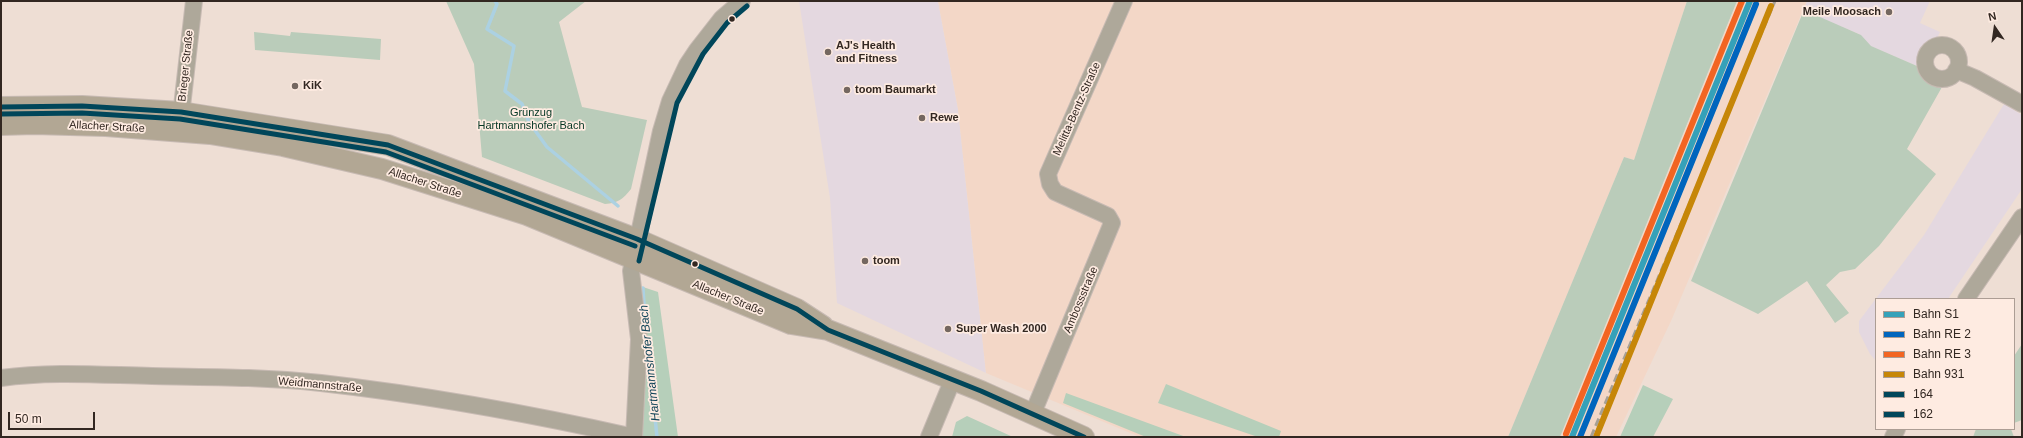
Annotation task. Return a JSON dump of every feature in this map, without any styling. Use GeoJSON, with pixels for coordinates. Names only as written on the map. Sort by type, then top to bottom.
{"type":"FeatureCollection","features":[{"type":"Feature","properties":{"kind":"main road","name":"Allacher Straße"},"geometry":{"type":"LineString","coordinates":[[1,107],[82,106],[180,122],[388,145],[637,239],[797,309],[828,330]]}},
{"type":"Feature","properties":{"kind":"main road","name":"Allacher Straße"},"geometry":{"type":"LineString","coordinates":[[1,126],[34,124],[106,126],[180,122],[382,169],[527,215],[791,324],[828,330],[952,379],[1033,413],[1084,437]]}},
{"type":"Feature","properties":{"kind":"street","name":"Brieger Straße"},"geometry":{"type":"LineString","coordinates":[[180,122],[194,1]]}},
{"type":"Feature","properties":{"kind":"street"},"geometry":{"type":"LineString","coordinates":[[634,437],[639,339],[631,282],[632,259],[662,131],[674,90],[687,65],[722,18],[742,1]]}},
{"type":"Feature","properties":{"kind":"street","name":"Melitta-Bentz-Straße"},"geometry":{"type":"LineString","coordinates":[[1080,204],[1055,192],[1050,184],[1048,174],[1124,1]]}},
{"type":"Feature","properties":{"kind":"street"},"geometry":{"type":"LineString","coordinates":[[1956,70],[1976,78],[2022,104]]}},
{"type":"Feature","properties":{"kind":"street","name":"Ambossstraße"},"geometry":{"type":"LineString","coordinates":[[1033,413],[1112,227],[1112,223],[1108,216],[1080,204]]}},
{"type":"Feature","properties":{"kind":"street"},"geometry":{"type":"LineString","coordinates":[[1967,298],[2022,217]]}},
{"type":"Feature","properties":{"kind":"street","name":"Weidmannstraße"},"geometry":{"type":"LineString","coordinates":[[1,378],[27,374],[117,375],[202,377],[320,383],[451,400],[549,418],[634,437]]}},
{"type":"Feature","properties":{"kind":"street"},"geometry":{"type":"LineString","coordinates":[[928,437],[952,379]]}},
{"type":"Feature","properties":{"kind":"shaded area"},"geometry":{"type":"Polygon","coordinates":[[[799,1],[938,1],[958,109],[986,373],[837,303],[830,198],[799,1]]]}},
{"type":"Feature","properties":{"kind":"shaded area"},"geometry":{"type":"Polygon","coordinates":[[[938,1],[1687,1],[1634,160],[1624,157],[1508,437],[1140,437],[986,373],[958,109],[938,1]]]}},
{"type":"Feature","properties":{"kind":"shaded area"},"geometry":{"type":"Polygon","coordinates":[[[1737,1],[1807,1],[1671,321],[1616,437],[1560,437],[1737,1]]]}},
{"type":"Feature","properties":{"kind":"shaded area"},"geometry":{"type":"Polygon","coordinates":[[[1807,1],[1930,1],[1920,23],[1940,32],[1937,38],[1924,46],[1919,55],[1917,66],[1868,45],[1859,34],[1803,11],[1807,1]]]}},
{"type":"Feature","properties":{"kind":"shaded area"},"geometry":{"type":"Polygon","coordinates":[[[2004,104],[2022,115],[2022,189],[1949,298],[1876,298],[1924,235],[2004,104]]]}},
{"type":"Feature","properties":{"kind":"shaded area"},"geometry":{"type":"Polygon","coordinates":[[[1875,300],[1875,360],[1870,354],[1859,332],[1859,321],[1875,300]]]}},
{"type":"Feature","properties":{"kind":"green space","name":"Grünzug Hartmannshofer Bach"},"geometry":{"type":"Polygon","coordinates":[[[446,1],[586,1],[559,22],[582,107],[647,120],[631,189],[620,200],[605,204],[482,157],[474,64],[446,1]]]}},
{"type":"Feature","properties":{"kind":"green space"},"geometry":{"type":"Polygon","coordinates":[[[1687,1],[1737,1],[1560,437],[1508,437],[1624,157],[1634,160],[1687,1]]]}},
{"type":"Feature","properties":{"kind":"green space"},"geometry":{"type":"Polygon","coordinates":[[[1804,10],[1861,35],[1871,46],[1917,66],[1926,80],[1942,87],[1907,149],[1936,174],[1879,246],[1855,269],[1840,272],[1826,285],[1849,313],[1835,323],[1807,281],[1758,314],[1691,281],[1804,10]]]}},
{"type":"Feature","properties":{"kind":"green space"},"geometry":{"type":"Polygon","coordinates":[[[254,32],[290,36],[291,32],[381,39],[380,60],[255,50],[254,32]]]}},
{"type":"Feature","properties":{"kind":"green space"},"geometry":{"type":"Polygon","coordinates":[[[637,285],[658,292],[678,437],[638,437],[637,285]]]}},
{"type":"Feature","properties":{"kind":"green space"},"geometry":{"type":"Polygon","coordinates":[[[2022,344],[2022,420],[2015,423],[2015,354],[2022,344]]]}},
{"type":"Feature","properties":{"kind":"green space"},"geometry":{"type":"Polygon","coordinates":[[[1166,384],[1281,431],[1279,437],[1258,437],[1158,403],[1166,384]]]}},
{"type":"Feature","properties":{"kind":"green space"},"geometry":{"type":"Polygon","coordinates":[[[1643,385],[1673,399],[1653,437],[1620,437],[1643,385]]]}},
{"type":"Feature","properties":{"kind":"green space"},"geometry":{"type":"Polygon","coordinates":[[[1066,393],[1186,437],[1146,437],[1063,403],[1066,393]]]}},
{"type":"Feature","properties":{"kind":"green space"},"geometry":{"type":"Polygon","coordinates":[[[967,416],[1013,437],[952,437],[956,422],[967,416]]]}},
{"type":"Feature","properties":{"kind":"green space"},"geometry":{"type":"Polygon","coordinates":[[[1976,430],[2011,430],[2014,437],[1973,437],[1976,430]]]}},
{"type":"Feature","properties":{"kind":"waterway","name":"Hartmannshofer Bach"},"geometry":{"type":"LineString","coordinates":[[495,1],[497,4],[487,29],[514,46],[505,91],[522,104],[529,122],[547,147],[618,206]]}},
{"type":"Feature","properties":{"kind":"waterway","name":"Hartmannshofer Bach"},"geometry":{"type":"LineString","coordinates":[[643,288],[645,321]]}},
{"type":"Feature","properties":{"kind":"waterway","name":"Hartmannshofer Bach"},"geometry":{"type":"LineString","coordinates":[[647,339],[657,437]]}},
{"type":"Feature","properties":{"kind":"railway"},"geometry":{"type":"LineString","coordinates":[[1591,437],[1775,1]]}},
{"type":"Feature","properties":{"kind":"rail line","name":"S1"},"geometry":{"type":"LineString","coordinates":[[1572,437],[1750,1]]}},
{"type":"Feature","properties":{"kind":"rail line","name":"931"},"geometry":{"type":"LineString","coordinates":[[1596,437],[1771,6]]}},
{"type":"Feature","properties":{"kind":"transit line"},"geometry":{"type":"LineString","coordinates":[[1566,434],[1742,1]]}},
{"type":"Feature","properties":{"kind":"transit line"},"geometry":{"type":"LineString","coordinates":[[1580,437],[1756,4]]}},
{"type":"Feature","properties":{"kind":"transit line","name":"162"},"geometry":{"type":"LineString","coordinates":[[639,261],[677,103],[703,54],[727,23],[747,6]]}},
{"type":"Feature","properties":{"kind":"transit line","name":"164"},"geometry":{"type":"LineString","coordinates":[[1,107],[82,106],[181,112],[388,145],[637,239],[797,309],[828,330],[981,391],[1084,437]]}},
{"type":"Feature","properties":{"kind":"transit line","name":"162"},"geometry":{"type":"LineString","coordinates":[[1,114],[82,113],[180,119],[386,152],[635,246]]}},
{"type":"Feature","properties":{"kind":"place","name":"Meile Moosach"},"geometry":{"type":"Point","coordinates":[1889,12]}},
{"type":"Feature","properties":{"kind":"place","name":"AJ's Health and Fitness"},"geometry":{"type":"Point","coordinates":[828,52]}},
{"type":"Feature","properties":{"kind":"place","name":"KiK"},"geometry":{"type":"Point","coordinates":[295,86]}},
{"type":"Feature","properties":{"kind":"place","name":"toom Baumarkt"},"geometry":{"type":"Point","coordinates":[847,90]}},
{"type":"Feature","properties":{"kind":"place","name":"Rewe"},"geometry":{"type":"Point","coordinates":[922,118]}},
{"type":"Feature","properties":{"kind":"place","name":"toom"},"geometry":{"type":"Point","coordinates":[865,261]}},
{"type":"Feature","properties":{"kind":"place","name":"Super Wash 2000"},"geometry":{"type":"Point","coordinates":[948,329]}}]}
